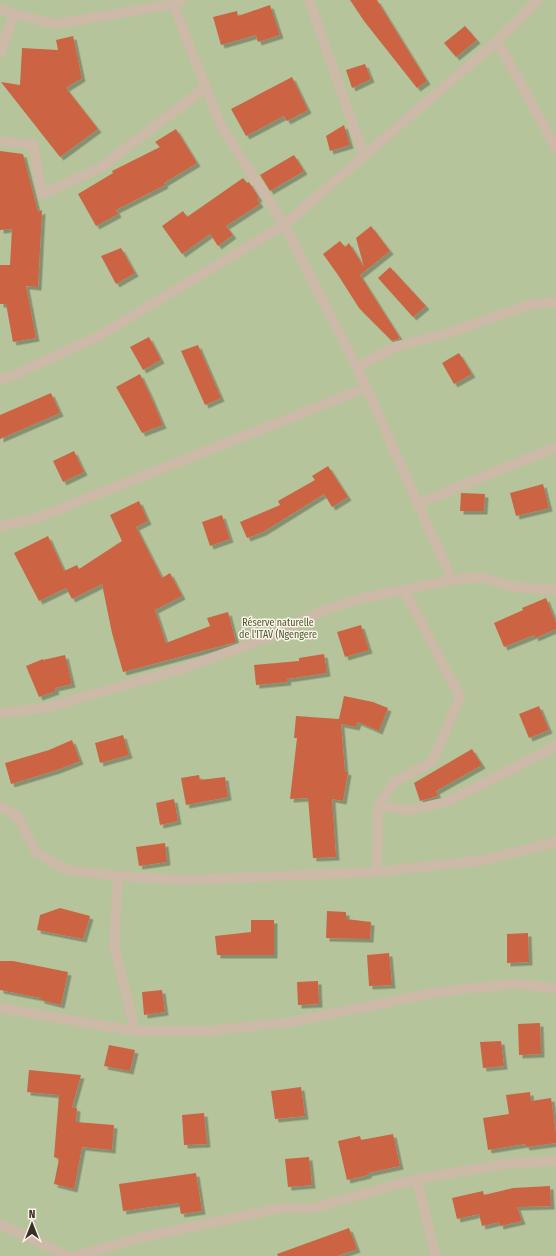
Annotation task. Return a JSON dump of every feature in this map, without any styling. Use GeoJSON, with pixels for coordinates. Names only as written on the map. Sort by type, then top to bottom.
{"type":"FeatureCollection","features":[{"type":"Feature","properties":{"kind":"street"},"geometry":{"type":"LineString","coordinates":[[309,0],[364,156]]}},
{"type":"Feature","properties":{"kind":"street"},"geometry":{"type":"LineString","coordinates":[[0,379],[10,377],[97,336],[284,225],[498,41],[538,0]]}},
{"type":"Feature","properties":{"kind":"street"},"geometry":{"type":"LineString","coordinates":[[0,9],[14,14],[56,24],[177,2],[221,126],[284,225],[357,367],[452,580]]}},
{"type":"Feature","properties":{"kind":"street"},"geometry":{"type":"LineString","coordinates":[[0,54],[14,14]]}},
{"type":"Feature","properties":{"kind":"street"},"geometry":{"type":"LineString","coordinates":[[498,41],[556,148]]}},
{"type":"Feature","properties":{"kind":"street"},"geometry":{"type":"LineString","coordinates":[[0,141],[33,144],[42,194],[100,168],[206,87]]}},
{"type":"Feature","properties":{"kind":"street"},"geometry":{"type":"LineString","coordinates":[[357,367],[397,346],[445,334],[532,304],[556,302]]}},
{"type":"Feature","properties":{"kind":"street"},"geometry":{"type":"LineString","coordinates":[[0,526],[34,519],[366,388]]}},
{"type":"Feature","properties":{"kind":"street"},"geometry":{"type":"LineString","coordinates":[[417,504],[556,447]]}},
{"type":"Feature","properties":{"kind":"street"},"geometry":{"type":"LineString","coordinates":[[0,713],[45,708],[181,669],[270,637],[324,610],[359,599],[452,580],[480,577],[515,587],[556,590]]}},
{"type":"Feature","properties":{"kind":"street"},"geometry":{"type":"LineString","coordinates":[[377,872],[378,806],[395,781],[432,762],[460,697],[404,590]]}},
{"type":"Feature","properties":{"kind":"street"},"geometry":{"type":"LineString","coordinates":[[378,806],[411,810],[446,802],[556,746]]}},
{"type":"Feature","properties":{"kind":"street"},"geometry":{"type":"LineString","coordinates":[[0,806],[18,818],[36,852],[66,870],[118,876],[183,880],[377,872],[484,860],[556,842]]}},
{"type":"Feature","properties":{"kind":"street"},"geometry":{"type":"LineString","coordinates":[[118,876],[114,946],[135,1031]]}},
{"type":"Feature","properties":{"kind":"street"},"geometry":{"type":"LineString","coordinates":[[0,1008],[135,1031],[209,1031],[291,1022],[428,994],[463,989],[515,984],[556,988]]}},
{"type":"Feature","properties":{"kind":"street"},"geometry":{"type":"LineString","coordinates":[[76,1256],[139,1238],[280,1208],[313,1208],[417,1179],[506,1164],[556,1161]]}},
{"type":"Feature","properties":{"kind":"street"},"geometry":{"type":"LineString","coordinates":[[417,1179],[435,1256]]}},
{"type":"Feature","properties":{"kind":"street"},"geometry":{"type":"LineString","coordinates":[[0,1224],[68,1256]]}},
{"type":"Feature","properties":{"kind":"green space","name":"Réserve naturelle de l'ITAV (Ngengere"},"geometry":{"type":"Polygon","coordinates":[[[0,0],[556,0],[556,1256],[0,1256],[0,0]]]}},
{"type":"Feature","properties":{"kind":"building"},"geometry":{"type":"Polygon","coordinates":[[[350,0],[377,0],[427,81],[417,88],[364,21],[350,0]]]}},
{"type":"Feature","properties":{"kind":"building"},"geometry":{"type":"Polygon","coordinates":[[[270,5],[280,35],[258,42],[256,35],[221,45],[213,17],[237,11],[238,16],[270,5]]]}},
{"type":"Feature","properties":{"kind":"building"},"geometry":{"type":"Polygon","coordinates":[[[465,26],[477,40],[456,57],[444,43],[465,26]]]}},
{"type":"Feature","properties":{"kind":"building"},"geometry":{"type":"Polygon","coordinates":[[[73,36],[82,78],[66,88],[98,129],[60,157],[1,82],[20,85],[22,48],[58,50],[56,40],[73,36]]]}},
{"type":"Feature","properties":{"kind":"building"},"geometry":{"type":"Polygon","coordinates":[[[365,64],[371,79],[352,88],[346,70],[365,64]]]}},
{"type":"Feature","properties":{"kind":"building"},"geometry":{"type":"Polygon","coordinates":[[[292,77],[308,110],[287,121],[284,116],[246,136],[231,109],[292,77]]]}},
{"type":"Feature","properties":{"kind":"building"},"geometry":{"type":"Polygon","coordinates":[[[344,125],[350,145],[330,151],[326,136],[344,125]]]}},
{"type":"Feature","properties":{"kind":"building"},"geometry":{"type":"Polygon","coordinates":[[[176,129],[197,163],[164,183],[165,185],[116,210],[118,214],[96,226],[78,194],[113,173],[112,171],[160,147],[155,142],[176,129]]]}},
{"type":"Feature","properties":{"kind":"building"},"geometry":{"type":"Polygon","coordinates":[[[0,151],[23,154],[38,212],[42,210],[38,287],[26,286],[36,338],[13,342],[6,304],[0,304],[0,265],[10,265],[12,229],[0,230],[0,151]]]}},
{"type":"Feature","properties":{"kind":"building"},"geometry":{"type":"Polygon","coordinates":[[[294,155],[304,171],[270,191],[260,175],[294,155]]]}},
{"type":"Feature","properties":{"kind":"building"},"geometry":{"type":"Polygon","coordinates":[[[243,178],[247,183],[249,182],[259,198],[257,199],[260,204],[226,226],[233,235],[218,246],[210,234],[182,254],[162,226],[183,211],[187,217],[243,178]]]}},
{"type":"Feature","properties":{"kind":"building"},"geometry":{"type":"Polygon","coordinates":[[[371,226],[390,251],[360,275],[400,338],[392,341],[359,308],[323,254],[340,241],[345,247],[349,243],[364,267],[356,238],[371,226]]]}},
{"type":"Feature","properties":{"kind":"building"},"geometry":{"type":"Polygon","coordinates":[[[121,248],[135,273],[116,284],[101,256],[121,248]]]}},
{"type":"Feature","properties":{"kind":"building"},"geometry":{"type":"Polygon","coordinates":[[[390,267],[426,306],[413,317],[378,278],[390,267]]]}},
{"type":"Feature","properties":{"kind":"building"},"geometry":{"type":"Polygon","coordinates":[[[149,337],[161,360],[143,370],[130,347],[149,337]]]}},
{"type":"Feature","properties":{"kind":"building"},"geometry":{"type":"Polygon","coordinates":[[[198,345],[221,398],[205,405],[181,351],[198,345]]]}},
{"type":"Feature","properties":{"kind":"building"},"geometry":{"type":"Polygon","coordinates":[[[459,353],[472,374],[454,384],[442,363],[459,353]]]}},
{"type":"Feature","properties":{"kind":"building"},"geometry":{"type":"Polygon","coordinates":[[[140,374],[163,425],[142,433],[116,387],[140,374]]]}},
{"type":"Feature","properties":{"kind":"building"},"geometry":{"type":"Polygon","coordinates":[[[51,393],[60,413],[0,439],[0,415],[51,393]]]}},
{"type":"Feature","properties":{"kind":"building"},"geometry":{"type":"Polygon","coordinates":[[[74,451],[84,472],[63,482],[53,461],[74,451]]]}},
{"type":"Feature","properties":{"kind":"building"},"geometry":{"type":"Polygon","coordinates":[[[328,466],[348,497],[332,507],[324,494],[263,532],[247,538],[240,522],[280,505],[278,501],[315,480],[312,476],[328,466]]]}},
{"type":"Feature","properties":{"kind":"building"},"geometry":{"type":"Polygon","coordinates":[[[543,484],[549,508],[516,516],[510,493],[543,484]]]}},
{"type":"Feature","properties":{"kind":"building"},"geometry":{"type":"Polygon","coordinates":[[[461,493],[485,494],[484,511],[460,511],[461,493]]]}},
{"type":"Feature","properties":{"kind":"building"},"geometry":{"type":"Polygon","coordinates":[[[139,501],[148,521],[136,527],[162,578],[170,573],[182,596],[155,610],[166,643],[210,626],[207,618],[228,612],[236,642],[123,672],[112,633],[102,584],[72,599],[66,588],[39,601],[14,553],[48,536],[64,571],[77,565],[79,569],[122,541],[110,515],[139,501]]]}},
{"type":"Feature","properties":{"kind":"building"},"geometry":{"type":"Polygon","coordinates":[[[222,515],[230,539],[210,546],[202,522],[222,515]]]}},
{"type":"Feature","properties":{"kind":"building"},"geometry":{"type":"Polygon","coordinates":[[[546,598],[556,623],[556,629],[535,638],[534,635],[504,647],[494,623],[523,610],[522,608],[546,598]]]}},
{"type":"Feature","properties":{"kind":"building"},"geometry":{"type":"Polygon","coordinates":[[[361,625],[369,650],[345,657],[337,632],[361,625]]]}},
{"type":"Feature","properties":{"kind":"building"},"geometry":{"type":"Polygon","coordinates":[[[324,654],[327,673],[287,679],[288,682],[256,685],[254,665],[299,661],[299,658],[324,654]]]}},
{"type":"Feature","properties":{"kind":"building"},"geometry":{"type":"Polygon","coordinates":[[[65,655],[72,684],[55,688],[56,691],[39,697],[26,666],[43,659],[65,655]]]}},
{"type":"Feature","properties":{"kind":"building"},"geometry":{"type":"Polygon","coordinates":[[[344,696],[373,702],[388,708],[379,731],[358,722],[356,727],[341,724],[345,771],[348,772],[343,801],[332,799],[336,857],[313,858],[308,798],[290,799],[297,738],[294,738],[296,716],[339,719],[344,696]]]}},
{"type":"Feature","properties":{"kind":"building"},"geometry":{"type":"Polygon","coordinates":[[[539,706],[549,730],[529,738],[519,714],[539,706]]]}},
{"type":"Feature","properties":{"kind":"building"},"geometry":{"type":"Polygon","coordinates":[[[123,735],[129,755],[100,763],[95,743],[123,735]]]}},
{"type":"Feature","properties":{"kind":"building"},"geometry":{"type":"Polygon","coordinates":[[[72,740],[80,761],[57,770],[11,784],[5,763],[49,750],[72,740]]]}},
{"type":"Feature","properties":{"kind":"building"},"geometry":{"type":"Polygon","coordinates":[[[472,749],[482,765],[436,791],[438,796],[420,801],[414,783],[472,749]]]}},
{"type":"Feature","properties":{"kind":"building"},"geometry":{"type":"Polygon","coordinates":[[[199,775],[200,780],[225,777],[228,797],[186,805],[181,778],[199,775]]]}},
{"type":"Feature","properties":{"kind":"building"},"geometry":{"type":"Polygon","coordinates":[[[174,799],[178,821],[160,825],[156,803],[174,799]]]}},
{"type":"Feature","properties":{"kind":"building"},"geometry":{"type":"Polygon","coordinates":[[[165,843],[167,862],[139,866],[136,847],[165,843]]]}},
{"type":"Feature","properties":{"kind":"building"},"geometry":{"type":"Polygon","coordinates":[[[60,908],[90,916],[83,939],[37,930],[40,915],[60,908]]]}},
{"type":"Feature","properties":{"kind":"building"},"geometry":{"type":"Polygon","coordinates":[[[327,911],[346,912],[346,919],[371,922],[370,939],[326,938],[327,911]]]}},
{"type":"Feature","properties":{"kind":"building"},"geometry":{"type":"Polygon","coordinates":[[[251,920],[274,920],[274,955],[217,955],[215,936],[251,932],[251,920]]]}},
{"type":"Feature","properties":{"kind":"building"},"geometry":{"type":"Polygon","coordinates":[[[528,933],[529,962],[507,963],[507,934],[528,933]]]}},
{"type":"Feature","properties":{"kind":"building"},"geometry":{"type":"Polygon","coordinates":[[[389,953],[392,985],[369,986],[367,955],[389,953]]]}},
{"type":"Feature","properties":{"kind":"building"},"geometry":{"type":"Polygon","coordinates":[[[0,961],[13,961],[68,972],[61,1005],[41,1000],[41,998],[0,990],[0,961]]]}},
{"type":"Feature","properties":{"kind":"building"},"geometry":{"type":"Polygon","coordinates":[[[318,981],[319,1004],[298,1005],[297,982],[318,981]]]}},
{"type":"Feature","properties":{"kind":"building"},"geometry":{"type":"Polygon","coordinates":[[[162,990],[165,1012],[144,1015],[142,992],[162,990]]]}},
{"type":"Feature","properties":{"kind":"building"},"geometry":{"type":"Polygon","coordinates":[[[540,1023],[541,1054],[519,1055],[518,1024],[540,1023]]]}},
{"type":"Feature","properties":{"kind":"building"},"geometry":{"type":"Polygon","coordinates":[[[501,1041],[504,1066],[483,1068],[480,1042],[501,1041]]]}},
{"type":"Feature","properties":{"kind":"building"},"geometry":{"type":"Polygon","coordinates":[[[109,1045],[135,1050],[130,1071],[104,1066],[109,1045]]]}},
{"type":"Feature","properties":{"kind":"building"},"geometry":{"type":"Polygon","coordinates":[[[29,1070],[81,1075],[72,1107],[77,1108],[76,1122],[114,1125],[112,1150],[82,1147],[74,1189],[54,1184],[59,1159],[54,1157],[59,1095],[27,1092],[29,1070]]]}},
{"type":"Feature","properties":{"kind":"building"},"geometry":{"type":"Polygon","coordinates":[[[301,1087],[305,1116],[275,1119],[271,1091],[301,1087]]]}},
{"type":"Feature","properties":{"kind":"building"},"geometry":{"type":"Polygon","coordinates":[[[530,1092],[531,1101],[551,1098],[556,1143],[526,1147],[525,1144],[488,1150],[483,1118],[509,1114],[506,1095],[530,1092]]]}},
{"type":"Feature","properties":{"kind":"building"},"geometry":{"type":"Polygon","coordinates":[[[204,1113],[207,1144],[184,1145],[182,1115],[204,1113]]]}},
{"type":"Feature","properties":{"kind":"building"},"geometry":{"type":"Polygon","coordinates":[[[393,1134],[400,1166],[368,1173],[368,1175],[347,1180],[338,1141],[360,1136],[361,1140],[393,1134]]]}},
{"type":"Feature","properties":{"kind":"building"},"geometry":{"type":"Polygon","coordinates":[[[309,1157],[312,1185],[288,1187],[285,1159],[309,1157]]]}},
{"type":"Feature","properties":{"kind":"building"},"geometry":{"type":"Polygon","coordinates":[[[196,1173],[202,1211],[181,1214],[179,1203],[123,1211],[119,1184],[196,1173]]]}},
{"type":"Feature","properties":{"kind":"building"},"geometry":{"type":"Polygon","coordinates":[[[550,1186],[551,1206],[517,1207],[522,1221],[500,1226],[499,1222],[482,1226],[479,1214],[457,1219],[452,1198],[483,1191],[484,1195],[513,1188],[550,1186]]]}},
{"type":"Feature","properties":{"kind":"building"},"geometry":{"type":"Polygon","coordinates":[[[349,1228],[357,1249],[337,1256],[278,1256],[277,1254],[349,1228]]]}}]}
